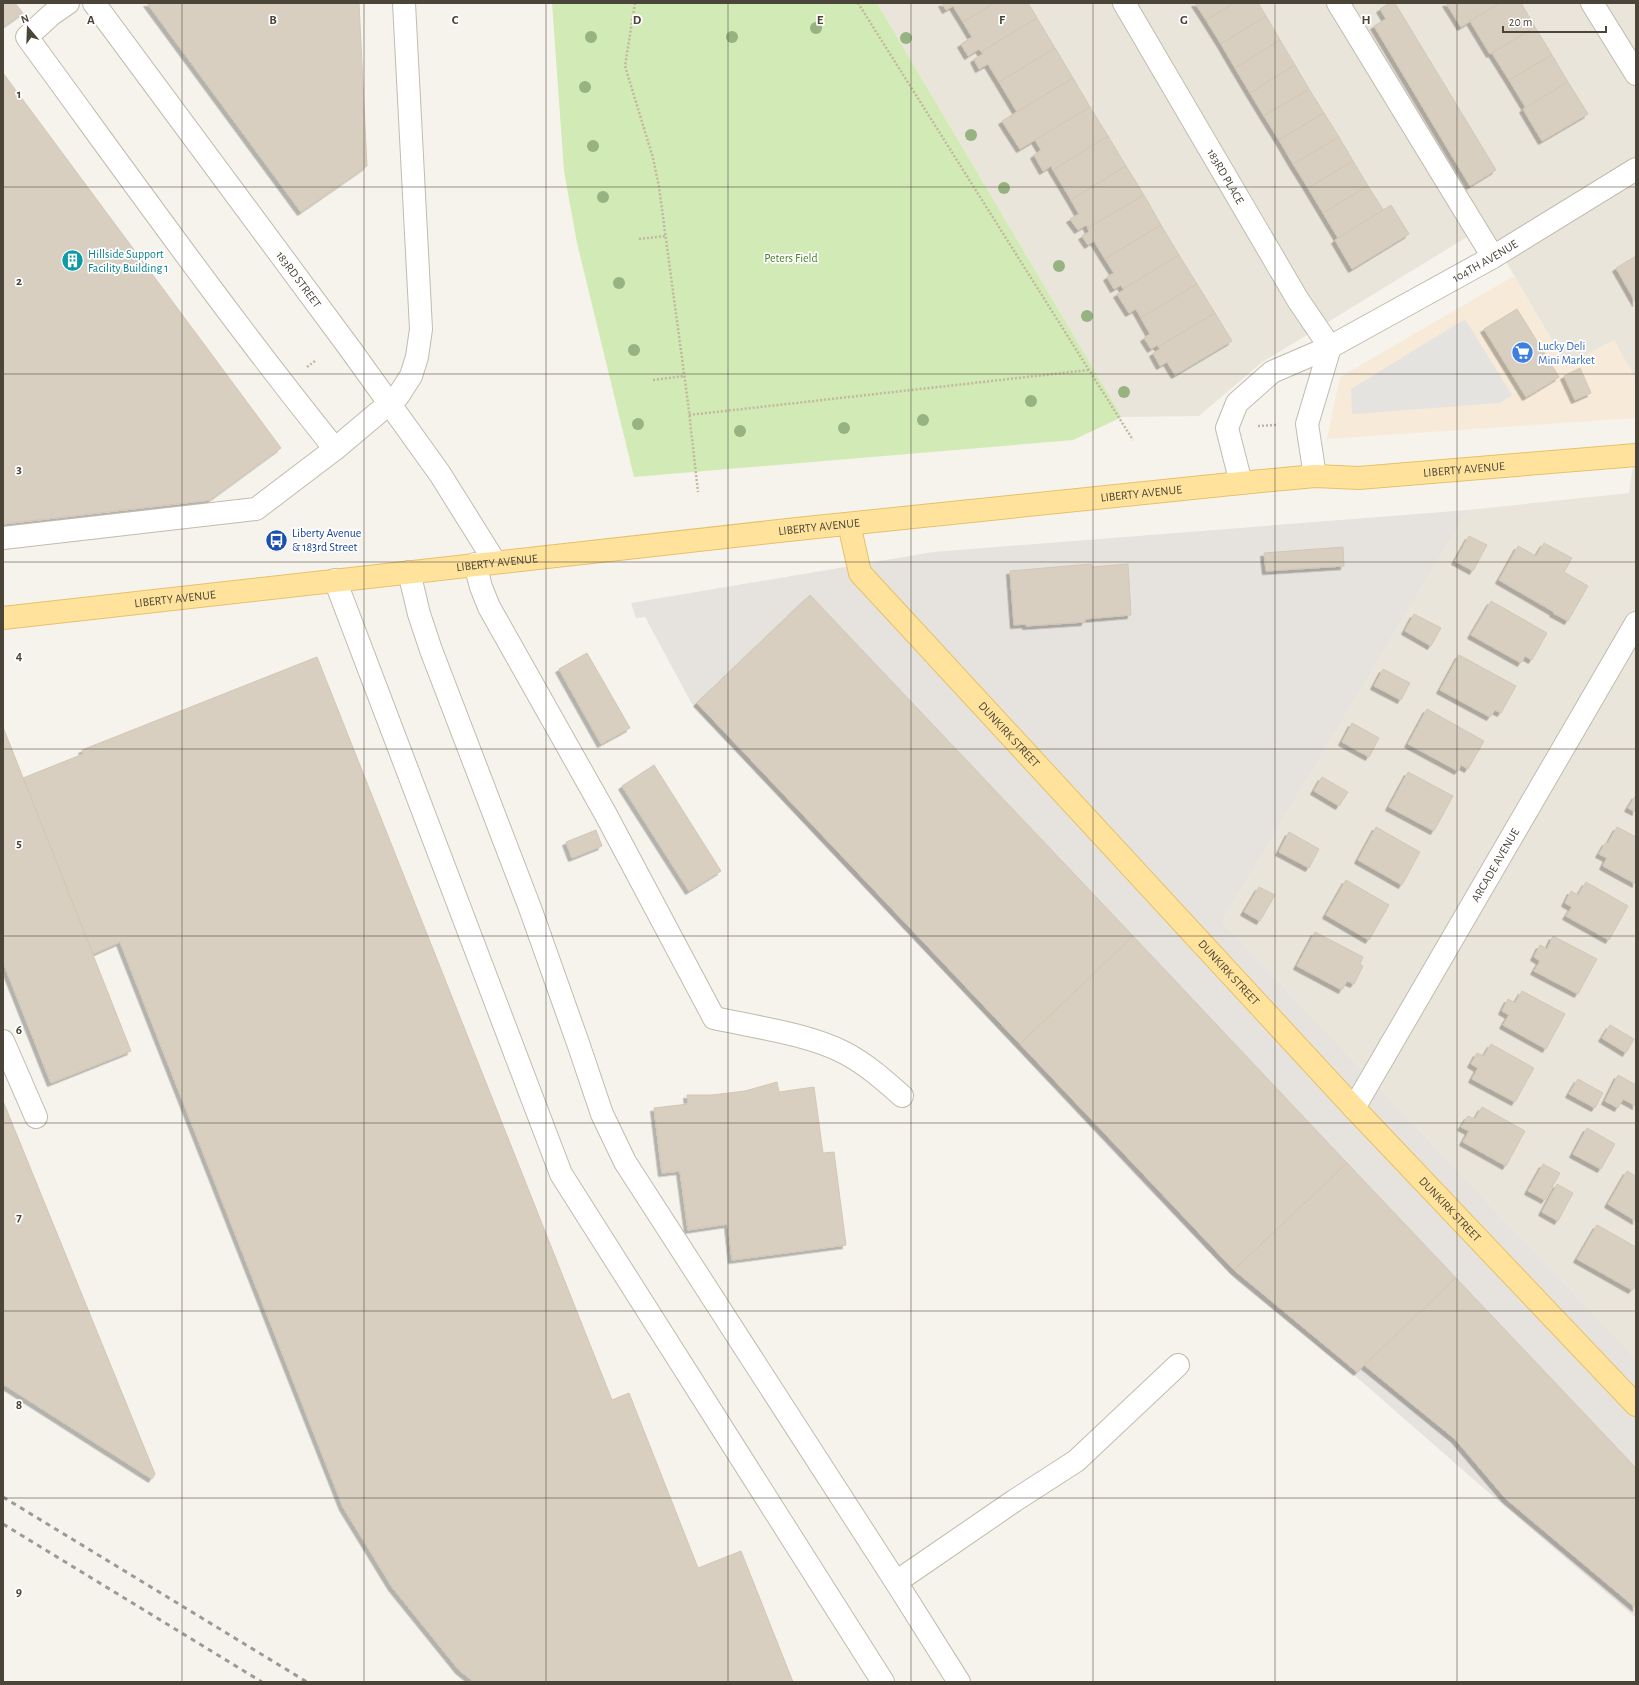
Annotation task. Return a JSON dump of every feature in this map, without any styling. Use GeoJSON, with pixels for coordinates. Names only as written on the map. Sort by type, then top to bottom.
{"type":"FeatureCollection","features":[{"type":"Feature","properties":{"kind":"main road","name":"LIBERTY AVENUE"},"geometry":{"type":"LineString","coordinates":[[3,618],[485,563],[1241,483],[1315,476],[1359,478],[1636,455]]}},
{"type":"Feature","properties":{"kind":"main road","name":"DUNKIRK STREET"},"geometry":{"type":"LineString","coordinates":[[849,524],[860,573],[1354,1108],[1636,1405]]}},
{"type":"Feature","properties":{"kind":"street"},"geometry":{"type":"LineString","coordinates":[[68,3],[52,14],[27,37],[174,238],[335,449]]}},
{"type":"Feature","properties":{"kind":"street","name":"183RD STREET"},"geometry":{"type":"LineString","coordinates":[[94,3],[440,474],[485,563],[481,587],[489,607],[605,813],[714,1018],[802,1037],[845,1053],[880,1076],[902,1096]]}},
{"type":"Feature","properties":{"kind":"street"},"geometry":{"type":"LineString","coordinates":[[3,538],[256,509],[335,449],[362,425],[390,404],[405,387],[411,376],[417,357],[421,329],[404,3]]}},
{"type":"Feature","properties":{"kind":"street","name":"183RD PLACE"},"geometry":{"type":"LineString","coordinates":[[1124,3],[1298,300],[1330,347]]}},
{"type":"Feature","properties":{"kind":"street"},"geometry":{"type":"LineString","coordinates":[[1338,3],[1493,257]]}},
{"type":"Feature","properties":{"kind":"street"},"geometry":{"type":"LineString","coordinates":[[1592,3],[1636,74]]}},
{"type":"Feature","properties":{"kind":"street","name":"104TH AVENUE"},"geometry":{"type":"LineString","coordinates":[[1241,483],[1227,428],[1237,402],[1272,372],[1330,347],[1493,257],[1636,169]]}},
{"type":"Feature","properties":{"kind":"street"},"geometry":{"type":"LineString","coordinates":[[1315,476],[1307,424],[1330,347]]}},
{"type":"Feature","properties":{"kind":"street"},"geometry":{"type":"LineString","coordinates":[[409,572],[419,614],[431,650],[530,908],[602,1114],[613,1139],[637,1181],[959,1682]]}},
{"type":"Feature","properties":{"kind":"street"},"geometry":{"type":"LineString","coordinates":[[335,580],[561,1174],[883,1682]]}},
{"type":"Feature","properties":{"kind":"street","name":"ARCADE AVENUE"},"geometry":{"type":"LineString","coordinates":[[1354,1108],[1636,623]]}},
{"type":"Feature","properties":{"kind":"street"},"geometry":{"type":"LineString","coordinates":[[3,1041],[36,1117]]}},
{"type":"Feature","properties":{"kind":"street"},"geometry":{"type":"LineString","coordinates":[[896,1582],[1076,1460],[1178,1365]]}},
{"type":"Feature","properties":{"kind":"path"},"geometry":{"type":"LineString","coordinates":[[635,3],[625,66],[654,158],[666,236],[698,492]]}},
{"type":"Feature","properties":{"kind":"path"},"geometry":{"type":"LineString","coordinates":[[858,3],[1133,440]]}},
{"type":"Feature","properties":{"kind":"path"},"geometry":{"type":"LineString","coordinates":[[639,239],[666,236]]}},
{"type":"Feature","properties":{"kind":"path"},"geometry":{"type":"LineString","coordinates":[[689,415],[1089,370]]}},
{"type":"Feature","properties":{"kind":"path"},"geometry":{"type":"LineString","coordinates":[[653,380],[684,376]]}},
{"type":"Feature","properties":{"kind":"shaded area"},"geometry":{"type":"Polygon","coordinates":[[[877,3],[1636,3],[1636,380],[1614,340],[1567,366],[1485,226],[1261,363],[1199,416],[1122,417],[877,3]]]}},
{"type":"Feature","properties":{"kind":"shaded area"},"geometry":{"type":"Polygon","coordinates":[[[1514,276],[1567,366],[1614,340],[1636,380],[1636,418],[1327,439],[1340,377],[1514,276]]]}},
{"type":"Feature","properties":{"kind":"shaded area"},"geometry":{"type":"Polygon","coordinates":[[[1465,319],[1512,395],[1500,403],[1352,414],[1351,389],[1465,319]]]}},
{"type":"Feature","properties":{"kind":"shaded area"},"geometry":{"type":"Polygon","coordinates":[[[1636,444],[1636,1359],[1222,922],[1468,510],[1629,493],[1636,444]]]}},
{"type":"Feature","properties":{"kind":"shaded area"},"geometry":{"type":"Polygon","coordinates":[[[1468,510],[1222,922],[1636,1359],[1636,1618],[1361,1381],[1236,1280],[1136,1176],[692,704],[645,617],[636,618],[631,603],[933,552],[1468,510]]]}},
{"type":"Feature","properties":{"kind":"green space","name":"Peters Field"},"geometry":{"type":"Polygon","coordinates":[[[552,3],[877,3],[1122,417],[1073,440],[634,477],[577,243],[564,171],[552,3]]]}},
{"type":"Feature","properties":{"kind":"building"},"geometry":{"type":"Polygon","coordinates":[[[3,3],[15,3],[23,13],[3,27],[3,3]]]}},
{"type":"Feature","properties":{"kind":"building"},"geometry":{"type":"Polygon","coordinates":[[[147,3],[359,3],[367,166],[301,212],[147,3]]]}},
{"type":"Feature","properties":{"kind":"building"},"geometry":{"type":"Polygon","coordinates":[[[942,3],[995,3],[963,22],[953,6],[946,10],[942,3]]]}},
{"type":"Feature","properties":{"kind":"building"},"geometry":{"type":"Polygon","coordinates":[[[995,3],[1028,3],[1037,18],[981,52],[979,49],[968,56],[961,44],[972,37],[963,22],[995,3]]]}},
{"type":"Feature","properties":{"kind":"building"},"geometry":{"type":"Polygon","coordinates":[[[1195,3],[1234,3],[1206,20],[1195,3]]]}},
{"type":"Feature","properties":{"kind":"building"},"geometry":{"type":"Polygon","coordinates":[[[1234,3],[1258,3],[1266,16],[1221,44],[1206,20],[1234,3]]]}},
{"type":"Feature","properties":{"kind":"building"},"geometry":{"type":"Polygon","coordinates":[[[1390,3],[1395,3],[1496,170],[1470,186],[1374,26],[1386,19],[1380,9],[1390,3]]]}},
{"type":"Feature","properties":{"kind":"building"},"geometry":{"type":"Polygon","coordinates":[[[1446,3],[1500,3],[1461,27],[1446,3]]]}},
{"type":"Feature","properties":{"kind":"building"},"geometry":{"type":"Polygon","coordinates":[[[1500,3],[1521,3],[1535,27],[1490,54],[1470,21],[1500,3]]]}},
{"type":"Feature","properties":{"kind":"building"},"geometry":{"type":"Polygon","coordinates":[[[1266,16],[1280,40],[1235,68],[1221,44],[1266,16]]]}},
{"type":"Feature","properties":{"kind":"building"},"geometry":{"type":"Polygon","coordinates":[[[1037,18],[1055,48],[999,82],[988,64],[979,69],[974,59],[983,54],[981,52],[1037,18]]]}},
{"type":"Feature","properties":{"kind":"building"},"geometry":{"type":"Polygon","coordinates":[[[1535,27],[1552,55],[1509,80],[1492,53],[1535,27]]]}},
{"type":"Feature","properties":{"kind":"building"},"geometry":{"type":"Polygon","coordinates":[[[1280,40],[1295,65],[1250,93],[1235,68],[1280,40]]]}},
{"type":"Feature","properties":{"kind":"building"},"geometry":{"type":"Polygon","coordinates":[[[1055,48],[1073,78],[1017,112],[999,82],[1055,48]]]}},
{"type":"Feature","properties":{"kind":"building"},"geometry":{"type":"Polygon","coordinates":[[[1552,55],[1568,82],[1526,108],[1509,80],[1552,55]]]}},
{"type":"Feature","properties":{"kind":"building"},"geometry":{"type":"Polygon","coordinates":[[[1295,65],[1309,89],[1264,116],[1250,93],[1295,65]]]}},
{"type":"Feature","properties":{"kind":"building","name":"Hillside Support Facility Building 1"},"geometry":{"type":"Polygon","coordinates":[[[3,73],[281,448],[210,500],[3,524],[3,73]]]}},
{"type":"Feature","properties":{"kind":"building"},"geometry":{"type":"Polygon","coordinates":[[[1073,78],[1090,107],[1020,149],[1002,121],[1073,78]]]}},
{"type":"Feature","properties":{"kind":"building"},"geometry":{"type":"Polygon","coordinates":[[[1568,82],[1588,114],[1542,141],[1523,109],[1568,82]]]}},
{"type":"Feature","properties":{"kind":"building"},"geometry":{"type":"Polygon","coordinates":[[[1309,89],[1324,113],[1279,140],[1264,116],[1309,89]]]}},
{"type":"Feature","properties":{"kind":"building"},"geometry":{"type":"Polygon","coordinates":[[[1090,107],[1108,136],[1053,170],[1051,166],[1043,171],[1034,155],[1041,150],[1035,140],[1090,107]]]}},
{"type":"Feature","properties":{"kind":"building"},"geometry":{"type":"Polygon","coordinates":[[[1324,113],[1339,137],[1293,164],[1279,140],[1324,113]]]}},
{"type":"Feature","properties":{"kind":"building"},"geometry":{"type":"Polygon","coordinates":[[[1108,136],[1126,166],[1071,200],[1053,170],[1108,136]]]}},
{"type":"Feature","properties":{"kind":"building"},"geometry":{"type":"Polygon","coordinates":[[[1339,137],[1353,161],[1308,188],[1293,164],[1339,137]]]}},
{"type":"Feature","properties":{"kind":"building"},"geometry":{"type":"Polygon","coordinates":[[[1353,161],[1368,186],[1323,213],[1308,188],[1353,161]]]}},
{"type":"Feature","properties":{"kind":"building"},"geometry":{"type":"Polygon","coordinates":[[[1126,166],[1144,195],[1088,228],[1086,225],[1078,230],[1070,219],[1079,214],[1071,200],[1126,166]]]}},
{"type":"Feature","properties":{"kind":"building"},"geometry":{"type":"Polygon","coordinates":[[[1368,186],[1384,211],[1338,238],[1323,213],[1368,186]]]}},
{"type":"Feature","properties":{"kind":"building"},"geometry":{"type":"Polygon","coordinates":[[[1144,195],[1161,225],[1105,259],[1094,241],[1088,245],[1082,236],[1089,232],[1088,228],[1144,195]]]}},
{"type":"Feature","properties":{"kind":"building"},"geometry":{"type":"Polygon","coordinates":[[[1391,205],[1409,234],[1352,269],[1335,240],[1391,205]]]}},
{"type":"Feature","properties":{"kind":"building"},"geometry":{"type":"Polygon","coordinates":[[[1161,225],[1179,255],[1123,289],[1121,285],[1114,289],[1107,277],[1114,273],[1105,259],[1161,225]]]}},
{"type":"Feature","properties":{"kind":"building"},"geometry":{"type":"Polygon","coordinates":[[[1179,255],[1197,284],[1141,318],[1136,309],[1129,313],[1117,294],[1179,255]]]}},
{"type":"Feature","properties":{"kind":"building"},"geometry":{"type":"Polygon","coordinates":[[[1636,256],[1636,303],[1616,268],[1636,256]]]}},
{"type":"Feature","properties":{"kind":"building"},"geometry":{"type":"Polygon","coordinates":[[[1197,284],[1215,313],[1158,347],[1157,345],[1151,349],[1144,338],[1150,334],[1141,318],[1197,284]]]}},
{"type":"Feature","properties":{"kind":"building","name":"Lucky Deli Mini Market"},"geometry":{"type":"Polygon","coordinates":[[[1517,309],[1559,377],[1526,397],[1484,329],[1517,309]]]}},
{"type":"Feature","properties":{"kind":"building"},"geometry":{"type":"Polygon","coordinates":[[[1215,313],[1232,341],[1175,375],[1167,362],[1160,366],[1153,353],[1160,349],[1158,347],[1215,313]]]}},
{"type":"Feature","properties":{"kind":"building"},"geometry":{"type":"Polygon","coordinates":[[[1580,368],[1591,393],[1575,400],[1564,376],[1580,368]]]}},
{"type":"Feature","properties":{"kind":"building"},"geometry":{"type":"Polygon","coordinates":[[[1469,536],[1487,545],[1473,571],[1455,561],[1469,536]]]}},
{"type":"Feature","properties":{"kind":"building"},"geometry":{"type":"Polygon","coordinates":[[[1544,543],[1572,558],[1564,572],[1588,586],[1568,621],[1499,580],[1518,546],[1536,556],[1544,543]]]}},
{"type":"Feature","properties":{"kind":"building"},"geometry":{"type":"Polygon","coordinates":[[[1343,547],[1344,566],[1266,571],[1264,553],[1343,547]]]}},
{"type":"Feature","properties":{"kind":"building"},"geometry":{"type":"Polygon","coordinates":[[[1091,564],[1092,567],[1128,564],[1131,615],[1085,619],[1085,622],[1026,626],[1026,624],[1014,625],[1010,571],[1091,564]]]}},
{"type":"Feature","properties":{"kind":"building"},"geometry":{"type":"Polygon","coordinates":[[[810,595],[1133,936],[1020,1044],[697,703],[810,595]]]}},
{"type":"Feature","properties":{"kind":"building"},"geometry":{"type":"Polygon","coordinates":[[[1491,601],[1547,633],[1532,660],[1525,656],[1521,663],[1471,635],[1491,601]]]}},
{"type":"Feature","properties":{"kind":"building"},"geometry":{"type":"Polygon","coordinates":[[[1414,614],[1441,628],[1431,646],[1405,631],[1414,614]]]}},
{"type":"Feature","properties":{"kind":"building"},"geometry":{"type":"Polygon","coordinates":[[[587,653],[630,728],[601,744],[559,669],[587,653]]]}},
{"type":"Feature","properties":{"kind":"building"},"geometry":{"type":"Polygon","coordinates":[[[1459,655],[1516,686],[1501,713],[1495,710],[1490,717],[1440,690],[1459,655]]]}},
{"type":"Feature","properties":{"kind":"building"},"geometry":{"type":"Polygon","coordinates":[[[317,657],[612,1400],[629,1393],[698,1568],[741,1551],[793,1682],[474,1682],[459,1670],[392,1587],[343,1507],[120,942],[93,954],[23,778],[83,754],[82,750],[317,657]]]}},
{"type":"Feature","properties":{"kind":"building"},"geometry":{"type":"Polygon","coordinates":[[[1383,669],[1410,683],[1401,700],[1374,686],[1383,669]]]}},
{"type":"Feature","properties":{"kind":"building"},"geometry":{"type":"Polygon","coordinates":[[[1427,709],[1484,741],[1468,769],[1461,765],[1458,771],[1408,744],[1427,709]]]}},
{"type":"Feature","properties":{"kind":"building"},"geometry":{"type":"Polygon","coordinates":[[[1352,723],[1379,738],[1369,757],[1342,742],[1352,723]]]}},
{"type":"Feature","properties":{"kind":"building"},"geometry":{"type":"Polygon","coordinates":[[[3,727],[131,1051],[51,1083],[3,962],[3,727]]]}},
{"type":"Feature","properties":{"kind":"building"},"geometry":{"type":"Polygon","coordinates":[[[654,765],[721,871],[689,891],[622,786],[654,765]]]}},
{"type":"Feature","properties":{"kind":"building"},"geometry":{"type":"Polygon","coordinates":[[[1408,772],[1453,796],[1434,831],[1389,807],[1408,772]]]}},
{"type":"Feature","properties":{"kind":"building"},"geometry":{"type":"Polygon","coordinates":[[[1322,777],[1348,792],[1339,806],[1314,791],[1322,777]]]}},
{"type":"Feature","properties":{"kind":"building"},"geometry":{"type":"Polygon","coordinates":[[[1636,795],[1636,812],[1628,808],[1636,795]]]}},
{"type":"Feature","properties":{"kind":"building"},"geometry":{"type":"Polygon","coordinates":[[[1376,827],[1420,852],[1402,885],[1358,860],[1376,827]]]}},
{"type":"Feature","properties":{"kind":"building"},"geometry":{"type":"Polygon","coordinates":[[[1617,827],[1636,837],[1636,884],[1603,866],[1607,858],[1599,854],[1606,842],[1608,843],[1617,827]]]}},
{"type":"Feature","properties":{"kind":"building"},"geometry":{"type":"Polygon","coordinates":[[[596,830],[602,846],[572,858],[566,842],[596,830]]]}},
{"type":"Feature","properties":{"kind":"building"},"geometry":{"type":"Polygon","coordinates":[[[1289,832],[1319,849],[1309,868],[1279,852],[1289,832]]]}},
{"type":"Feature","properties":{"kind":"building"},"geometry":{"type":"Polygon","coordinates":[[[1346,880],[1389,905],[1369,940],[1326,915],[1346,880]]]}},
{"type":"Feature","properties":{"kind":"building"},"geometry":{"type":"Polygon","coordinates":[[[1586,882],[1628,906],[1609,940],[1566,916],[1572,907],[1565,903],[1571,891],[1578,895],[1586,882]]]}},
{"type":"Feature","properties":{"kind":"building"},"geometry":{"type":"Polygon","coordinates":[[[1259,887],[1275,895],[1260,921],[1244,912],[1259,887]]]}},
{"type":"Feature","properties":{"kind":"building"},"geometry":{"type":"Polygon","coordinates":[[[1315,932],[1363,957],[1360,964],[1363,966],[1354,984],[1347,981],[1342,990],[1297,966],[1315,932]]]}},
{"type":"Feature","properties":{"kind":"building"},"geometry":{"type":"Polygon","coordinates":[[[1133,936],[1347,1163],[1234,1270],[1020,1044],[1133,936]]]}},
{"type":"Feature","properties":{"kind":"building"},"geometry":{"type":"Polygon","coordinates":[[[1553,936],[1597,959],[1578,994],[1534,971],[1540,961],[1534,957],[1540,945],[1547,949],[1553,936]]]}},
{"type":"Feature","properties":{"kind":"building"},"geometry":{"type":"Polygon","coordinates":[[[1522,991],[1565,1014],[1546,1049],[1503,1025],[1509,1015],[1502,1011],[1508,999],[1515,1003],[1522,991]]]}},
{"type":"Feature","properties":{"kind":"building"},"geometry":{"type":"Polygon","coordinates":[[[1610,1025],[1634,1039],[1626,1053],[1602,1038],[1610,1025]]]}},
{"type":"Feature","properties":{"kind":"building"},"geometry":{"type":"Polygon","coordinates":[[[1491,1044],[1534,1068],[1515,1102],[1472,1079],[1478,1068],[1471,1064],[1477,1053],[1484,1056],[1491,1044]]]}},
{"type":"Feature","properties":{"kind":"building"},"geometry":{"type":"Polygon","coordinates":[[[1618,1075],[1636,1085],[1636,1106],[1623,1099],[1618,1108],[1605,1101],[1618,1075]]]}},
{"type":"Feature","properties":{"kind":"building"},"geometry":{"type":"Polygon","coordinates":[[[1578,1079],[1603,1093],[1595,1108],[1569,1094],[1578,1079]]]}},
{"type":"Feature","properties":{"kind":"building"},"geometry":{"type":"Polygon","coordinates":[[[777,1082],[779,1092],[814,1087],[823,1153],[834,1152],[846,1245],[732,1260],[728,1224],[688,1230],[680,1171],[662,1173],[654,1108],[688,1104],[687,1095],[712,1095],[745,1091],[777,1082]]]}},
{"type":"Feature","properties":{"kind":"building"},"geometry":{"type":"Polygon","coordinates":[[[3,1101],[155,1474],[152,1479],[3,1384],[3,1101]]]}},
{"type":"Feature","properties":{"kind":"building"},"geometry":{"type":"Polygon","coordinates":[[[1482,1107],[1525,1131],[1506,1166],[1463,1142],[1469,1131],[1461,1127],[1468,1116],[1475,1119],[1482,1107]]]}},
{"type":"Feature","properties":{"kind":"building"},"geometry":{"type":"Polygon","coordinates":[[[1587,1128],[1615,1144],[1601,1169],[1573,1154],[1587,1128]]]}},
{"type":"Feature","properties":{"kind":"building"},"geometry":{"type":"Polygon","coordinates":[[[1347,1163],[1456,1278],[1357,1372],[1234,1270],[1347,1163]]]}},
{"type":"Feature","properties":{"kind":"building"},"geometry":{"type":"Polygon","coordinates":[[[1543,1164],[1560,1173],[1545,1200],[1528,1191],[1543,1164]]]}},
{"type":"Feature","properties":{"kind":"building"},"geometry":{"type":"Polygon","coordinates":[[[1627,1171],[1636,1176],[1636,1221],[1608,1204],[1627,1171]]]}},
{"type":"Feature","properties":{"kind":"building"},"geometry":{"type":"Polygon","coordinates":[[[1557,1184],[1573,1193],[1558,1221],[1542,1212],[1557,1184]]]}},
{"type":"Feature","properties":{"kind":"building"},"geometry":{"type":"Polygon","coordinates":[[[1597,1225],[1636,1247],[1636,1286],[1632,1290],[1577,1259],[1597,1225]]]}},
{"type":"Feature","properties":{"kind":"building"},"geometry":{"type":"Polygon","coordinates":[[[1456,1278],[1636,1468],[1636,1608],[1506,1499],[1455,1439],[1364,1365],[1456,1278]]]}},
{"type":"Feature","properties":{"kind":"railway"},"geometry":{"type":"LineString","coordinates":[[3,1497],[307,1682]]}},
{"type":"Feature","properties":{"kind":"railway"},"geometry":{"type":"LineString","coordinates":[[3,1524],[262,1682]]}},
{"type":"Feature","properties":{"kind":"place","name":"Hillside Support Facility Building 1"},"geometry":{"type":"Point","coordinates":[73,261]}},
{"type":"Feature","properties":{"kind":"place","name":"Lucky Deli Mini Market"},"geometry":{"type":"Point","coordinates":[1522,353]}},
{"type":"Feature","properties":{"kind":"place","name":"Liberty Avenue & 183rd Street"},"geometry":{"type":"Point","coordinates":[277,540]}}]}
